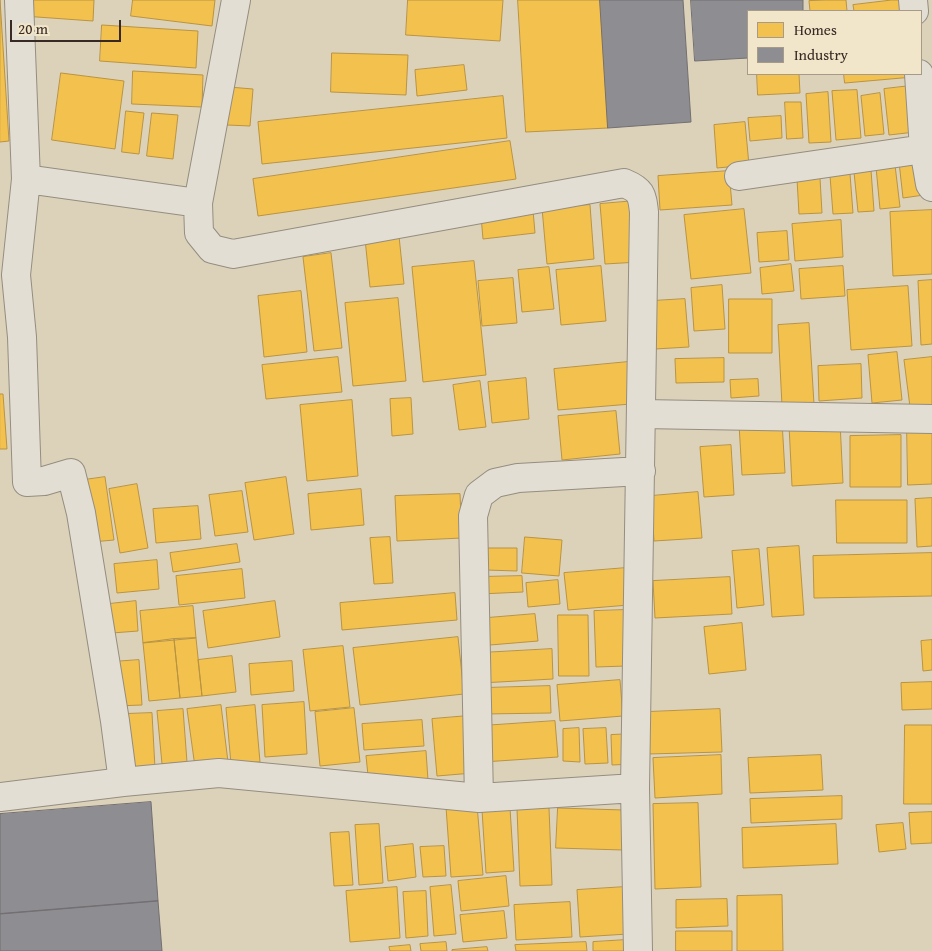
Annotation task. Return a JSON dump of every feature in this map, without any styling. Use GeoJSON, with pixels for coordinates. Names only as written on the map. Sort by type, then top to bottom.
{"type":"FeatureCollection","features":[{"type":"Feature","properties":{"kind":"street"},"geometry":{"type":"LineString","coordinates":[[19,0],[26,178],[16,275],[22,337],[27,482],[44,481],[71,473],[81,513],[115,721],[123,782]]}},
{"type":"Feature","properties":{"kind":"street"},"geometry":{"type":"LineString","coordinates":[[236,0],[198,203],[199,233],[212,249],[233,254],[624,183],[636,188],[642,199],[644,212],[642,414],[635,788],[638,951]]}},
{"type":"Feature","properties":{"kind":"street"},"geometry":{"type":"LineString","coordinates":[[918,75],[924,150],[932,187]]}},
{"type":"Feature","properties":{"kind":"street"},"geometry":{"type":"LineString","coordinates":[[739,176],[924,150]]}},
{"type":"Feature","properties":{"kind":"street"},"geometry":{"type":"LineString","coordinates":[[26,178],[198,203]]}},
{"type":"Feature","properties":{"kind":"street"},"geometry":{"type":"LineString","coordinates":[[642,414],[932,419]]}},
{"type":"Feature","properties":{"kind":"street"},"geometry":{"type":"LineString","coordinates":[[479,798],[473,516],[479,495],[495,483],[518,478],[641,471]]}},
{"type":"Feature","properties":{"kind":"street"},"geometry":{"type":"LineString","coordinates":[[0,797],[123,782],[219,773],[479,798],[635,788]]}},
{"type":"Feature","properties":{"kind":"building: Homes"},"geometry":{"type":"Polygon","coordinates":[[[0,0],[9,141],[0,142],[0,0]]]}},
{"type":"Feature","properties":{"kind":"building: Homes"},"geometry":{"type":"Polygon","coordinates":[[[24,0],[94,0],[93,21],[23,16],[24,0]]]}},
{"type":"Feature","properties":{"kind":"building: Homes"},"geometry":{"type":"Polygon","coordinates":[[[133,0],[215,0],[212,26],[131,16],[133,0]]]}},
{"type":"Feature","properties":{"kind":"building: Homes"},"geometry":{"type":"Polygon","coordinates":[[[408,0],[503,0],[500,41],[406,35],[408,0]]]}},
{"type":"Feature","properties":{"kind":"building: Homes"},"geometry":{"type":"Polygon","coordinates":[[[518,0],[600,0],[608,128],[526,132],[518,0]]]}},
{"type":"Feature","properties":{"kind":"building: Homes"},"geometry":{"type":"Polygon","coordinates":[[[846,0],[847,10],[810,10],[809,1],[846,0]]]}},
{"type":"Feature","properties":{"kind":"building: Homes"},"geometry":{"type":"Polygon","coordinates":[[[906,0],[907,10],[854,10],[853,5],[906,0]]]}},
{"type":"Feature","properties":{"kind":"building: Homes"},"geometry":{"type":"Polygon","coordinates":[[[102,25],[198,31],[196,68],[100,61],[102,25]]]}},
{"type":"Feature","properties":{"kind":"building: Homes"},"geometry":{"type":"Polygon","coordinates":[[[332,53],[408,55],[406,95],[331,92],[332,53]]]}},
{"type":"Feature","properties":{"kind":"building: Homes"},"geometry":{"type":"Polygon","coordinates":[[[464,65],[467,90],[417,96],[415,70],[464,65]]]}},
{"type":"Feature","properties":{"kind":"building: Homes"},"geometry":{"type":"Polygon","coordinates":[[[133,71],[203,75],[202,107],[132,104],[133,71]]]}},
{"type":"Feature","properties":{"kind":"building: Homes"},"geometry":{"type":"Polygon","coordinates":[[[61,73],[124,81],[115,149],[52,140],[61,73]]]}},
{"type":"Feature","properties":{"kind":"building: Homes"},"geometry":{"type":"Polygon","coordinates":[[[757,75],[799,75],[800,93],[758,95],[757,75]]]}},
{"type":"Feature","properties":{"kind":"building: Homes"},"geometry":{"type":"Polygon","coordinates":[[[844,75],[913,75],[913,77],[845,83],[844,75]]]}},
{"type":"Feature","properties":{"kind":"building: Homes"},"geometry":{"type":"Polygon","coordinates":[[[910,86],[915,132],[889,135],[884,89],[910,86]]]}},
{"type":"Feature","properties":{"kind":"building: Homes"},"geometry":{"type":"Polygon","coordinates":[[[229,87],[253,89],[250,126],[227,125],[229,87]]]}},
{"type":"Feature","properties":{"kind":"building: Homes"},"geometry":{"type":"Polygon","coordinates":[[[857,90],[861,138],[836,140],[832,91],[857,90]]]}},
{"type":"Feature","properties":{"kind":"building: Homes"},"geometry":{"type":"Polygon","coordinates":[[[828,92],[831,142],[809,143],[806,94],[828,92]]]}},
{"type":"Feature","properties":{"kind":"building: Homes"},"geometry":{"type":"Polygon","coordinates":[[[880,93],[884,134],[865,136],[861,96],[880,93]]]}},
{"type":"Feature","properties":{"kind":"building: Homes"},"geometry":{"type":"Polygon","coordinates":[[[503,96],[507,138],[262,164],[258,122],[503,96]]]}},
{"type":"Feature","properties":{"kind":"building: Homes"},"geometry":{"type":"Polygon","coordinates":[[[785,102],[801,102],[803,138],[787,139],[785,102]]]}},
{"type":"Feature","properties":{"kind":"building: Homes"},"geometry":{"type":"Polygon","coordinates":[[[126,111],[144,113],[139,154],[122,152],[126,111]]]}},
{"type":"Feature","properties":{"kind":"building: Homes"},"geometry":{"type":"Polygon","coordinates":[[[152,113],[178,115],[173,159],[147,156],[152,113]]]}},
{"type":"Feature","properties":{"kind":"building: Homes"},"geometry":{"type":"Polygon","coordinates":[[[781,116],[782,138],[750,141],[748,118],[781,116]]]}},
{"type":"Feature","properties":{"kind":"building: Homes"},"geometry":{"type":"Polygon","coordinates":[[[745,122],[749,165],[717,168],[714,125],[745,122]]]}},
{"type":"Feature","properties":{"kind":"building: Homes"},"geometry":{"type":"Polygon","coordinates":[[[510,141],[516,179],[258,216],[253,179],[510,141]]]}},
{"type":"Feature","properties":{"kind":"building: Homes"},"geometry":{"type":"Polygon","coordinates":[[[920,159],[924,195],[903,198],[899,162],[920,159]]]}},
{"type":"Feature","properties":{"kind":"building: Homes"},"geometry":{"type":"Polygon","coordinates":[[[895,165],[900,207],[880,209],[876,167],[895,165]]]}},
{"type":"Feature","properties":{"kind":"building: Homes"},"geometry":{"type":"Polygon","coordinates":[[[871,170],[874,211],[858,212],[854,172],[871,170]]]}},
{"type":"Feature","properties":{"kind":"building: Homes"},"geometry":{"type":"Polygon","coordinates":[[[729,171],[732,205],[660,210],[658,176],[729,171]]]}},
{"type":"Feature","properties":{"kind":"building: Homes"},"geometry":{"type":"Polygon","coordinates":[[[850,174],[853,213],[833,214],[830,176],[850,174]]]}},
{"type":"Feature","properties":{"kind":"building: Homes"},"geometry":{"type":"Polygon","coordinates":[[[820,178],[822,213],[799,214],[797,179],[820,178]]]}},
{"type":"Feature","properties":{"kind":"building: Homes"},"geometry":{"type":"Polygon","coordinates":[[[635,201],[639,262],[605,264],[600,204],[635,201]]]}},
{"type":"Feature","properties":{"kind":"building: Homes"},"geometry":{"type":"Polygon","coordinates":[[[590,205],[594,259],[547,264],[542,208],[590,205]]]}},
{"type":"Feature","properties":{"kind":"building: Homes"},"geometry":{"type":"Polygon","coordinates":[[[744,209],[751,273],[691,279],[684,215],[744,209]]]}},
{"type":"Feature","properties":{"kind":"building: Homes"},"geometry":{"type":"Polygon","coordinates":[[[533,210],[535,233],[483,239],[481,216],[533,210]]]}},
{"type":"Feature","properties":{"kind":"building: Homes"},"geometry":{"type":"Polygon","coordinates":[[[932,210],[932,274],[893,276],[890,212],[932,210]]]}},
{"type":"Feature","properties":{"kind":"building: Homes"},"geometry":{"type":"Polygon","coordinates":[[[841,220],[843,257],[795,261],[792,224],[841,220]]]}},
{"type":"Feature","properties":{"kind":"building: Homes"},"geometry":{"type":"Polygon","coordinates":[[[787,231],[789,260],[759,262],[757,233],[787,231]]]}},
{"type":"Feature","properties":{"kind":"building: Homes"},"geometry":{"type":"Polygon","coordinates":[[[399,236],[404,284],[370,287],[365,239],[399,236]]]}},
{"type":"Feature","properties":{"kind":"building: Homes"},"geometry":{"type":"Polygon","coordinates":[[[331,253],[342,348],[314,351],[303,257],[331,253]]]}},
{"type":"Feature","properties":{"kind":"building: Homes"},"geometry":{"type":"Polygon","coordinates":[[[474,261],[486,375],[423,382],[412,267],[474,261]]]}},
{"type":"Feature","properties":{"kind":"building: Homes"},"geometry":{"type":"Polygon","coordinates":[[[791,264],[794,291],[762,294],[760,268],[791,264]]]}},
{"type":"Feature","properties":{"kind":"building: Homes"},"geometry":{"type":"Polygon","coordinates":[[[601,266],[606,321],[561,325],[556,270],[601,266]]]}},
{"type":"Feature","properties":{"kind":"building: Homes"},"geometry":{"type":"Polygon","coordinates":[[[843,266],[845,296],[801,299],[799,269],[843,266]]]}},
{"type":"Feature","properties":{"kind":"building: Homes"},"geometry":{"type":"Polygon","coordinates":[[[549,267],[554,309],[522,312],[518,270],[549,267]]]}},
{"type":"Feature","properties":{"kind":"building: Homes"},"geometry":{"type":"Polygon","coordinates":[[[513,278],[517,323],[482,326],[478,281],[513,278]]]}},
{"type":"Feature","properties":{"kind":"building: Homes"},"geometry":{"type":"Polygon","coordinates":[[[932,280],[932,344],[921,345],[918,281],[932,280]]]}},
{"type":"Feature","properties":{"kind":"building: Homes"},"geometry":{"type":"Polygon","coordinates":[[[722,285],[725,329],[694,331],[691,288],[722,285]]]}},
{"type":"Feature","properties":{"kind":"building: Homes"},"geometry":{"type":"Polygon","coordinates":[[[908,286],[912,346],[851,350],[847,290],[908,286]]]}},
{"type":"Feature","properties":{"kind":"building: Homes"},"geometry":{"type":"Polygon","coordinates":[[[301,291],[307,352],[264,357],[258,296],[301,291]]]}},
{"type":"Feature","properties":{"kind":"building: Homes"},"geometry":{"type":"Polygon","coordinates":[[[398,298],[406,381],[353,386],[345,303],[398,298]]]}},
{"type":"Feature","properties":{"kind":"building: Homes"},"geometry":{"type":"Polygon","coordinates":[[[685,299],[689,347],[655,349],[652,301],[685,299]]]}},
{"type":"Feature","properties":{"kind":"building: Homes"},"geometry":{"type":"Polygon","coordinates":[[[729,299],[772,299],[772,353],[729,353],[729,299]]]}},
{"type":"Feature","properties":{"kind":"building: Homes"},"geometry":{"type":"Polygon","coordinates":[[[809,323],[814,404],[782,406],[778,325],[809,323]]]}},
{"type":"Feature","properties":{"kind":"building: Homes"},"geometry":{"type":"Polygon","coordinates":[[[897,352],[902,400],[872,403],[868,355],[897,352]]]}},
{"type":"Feature","properties":{"kind":"building: Homes"},"geometry":{"type":"Polygon","coordinates":[[[338,357],[342,392],[266,399],[262,365],[338,357]]]}},
{"type":"Feature","properties":{"kind":"building: Homes"},"geometry":{"type":"Polygon","coordinates":[[[932,357],[932,405],[910,407],[904,360],[932,357]]]}},
{"type":"Feature","properties":{"kind":"building: Homes"},"geometry":{"type":"Polygon","coordinates":[[[724,358],[724,382],[676,383],[675,359],[724,358]]]}},
{"type":"Feature","properties":{"kind":"building: Homes"},"geometry":{"type":"Polygon","coordinates":[[[628,362],[631,404],[558,410],[554,369],[628,362]]]}},
{"type":"Feature","properties":{"kind":"building: Homes"},"geometry":{"type":"Polygon","coordinates":[[[861,364],[862,398],[819,401],[818,366],[861,364]]]}},
{"type":"Feature","properties":{"kind":"building: Homes"},"geometry":{"type":"Polygon","coordinates":[[[526,378],[529,419],[492,423],[488,382],[526,378]]]}},
{"type":"Feature","properties":{"kind":"building: Homes"},"geometry":{"type":"Polygon","coordinates":[[[758,379],[759,396],[731,398],[730,380],[758,379]]]}},
{"type":"Feature","properties":{"kind":"building: Homes"},"geometry":{"type":"Polygon","coordinates":[[[480,381],[486,427],[459,430],[453,385],[480,381]]]}},
{"type":"Feature","properties":{"kind":"building: Homes"},"geometry":{"type":"Polygon","coordinates":[[[0,394],[3,394],[7,449],[0,449],[0,394]]]}},
{"type":"Feature","properties":{"kind":"building: Homes"},"geometry":{"type":"Polygon","coordinates":[[[411,398],[413,434],[392,436],[390,399],[411,398]]]}},
{"type":"Feature","properties":{"kind":"building: Homes"},"geometry":{"type":"Polygon","coordinates":[[[352,400],[358,476],[307,481],[300,405],[352,400]]]}},
{"type":"Feature","properties":{"kind":"building: Homes"},"geometry":{"type":"Polygon","coordinates":[[[616,411],[620,454],[562,460],[558,416],[616,411]]]}},
{"type":"Feature","properties":{"kind":"building: Homes"},"geometry":{"type":"Polygon","coordinates":[[[782,421],[785,473],[742,475],[739,424],[782,421]]]}},
{"type":"Feature","properties":{"kind":"building: Homes"},"geometry":{"type":"Polygon","coordinates":[[[840,422],[843,483],[792,486],[789,425],[840,422]]]}},
{"type":"Feature","properties":{"kind":"building: Homes"},"geometry":{"type":"Polygon","coordinates":[[[907,427],[932,427],[932,484],[908,485],[907,427]]]}},
{"type":"Feature","properties":{"kind":"building: Homes"},"geometry":{"type":"Polygon","coordinates":[[[901,435],[901,487],[850,487],[850,436],[901,435]]]}},
{"type":"Feature","properties":{"kind":"building: Homes"},"geometry":{"type":"Polygon","coordinates":[[[731,445],[734,495],[704,497],[700,447],[731,445]]]}},
{"type":"Feature","properties":{"kind":"building: Homes"},"geometry":{"type":"Polygon","coordinates":[[[105,477],[114,540],[92,542],[84,480],[105,477]]]}},
{"type":"Feature","properties":{"kind":"building: Homes"},"geometry":{"type":"Polygon","coordinates":[[[286,477],[294,534],[254,540],[245,483],[286,477]]]}},
{"type":"Feature","properties":{"kind":"building: Homes"},"geometry":{"type":"Polygon","coordinates":[[[137,484],[148,548],[120,553],[109,489],[137,484]]]}},
{"type":"Feature","properties":{"kind":"building: Homes"},"geometry":{"type":"Polygon","coordinates":[[[361,489],[364,525],[311,530],[308,494],[361,489]]]}},
{"type":"Feature","properties":{"kind":"building: Homes"},"geometry":{"type":"Polygon","coordinates":[[[242,491],[248,532],[215,536],[209,495],[242,491]]]}},
{"type":"Feature","properties":{"kind":"building: Homes"},"geometry":{"type":"Polygon","coordinates":[[[698,492],[702,538],[654,541],[651,496],[698,492]]]}},
{"type":"Feature","properties":{"kind":"building: Homes"},"geometry":{"type":"Polygon","coordinates":[[[460,494],[462,538],[397,541],[395,496],[460,494]]]}},
{"type":"Feature","properties":{"kind":"building: Homes"},"geometry":{"type":"Polygon","coordinates":[[[932,498],[932,546],[917,547],[915,499],[932,498]]]}},
{"type":"Feature","properties":{"kind":"building: Homes"},"geometry":{"type":"Polygon","coordinates":[[[836,500],[907,500],[907,543],[837,543],[836,500]]]}},
{"type":"Feature","properties":{"kind":"building: Homes"},"geometry":{"type":"Polygon","coordinates":[[[198,506],[201,539],[156,543],[153,509],[198,506]]]}},
{"type":"Feature","properties":{"kind":"building: Homes"},"geometry":{"type":"Polygon","coordinates":[[[390,537],[393,583],[374,584],[370,538],[390,537]]]}},
{"type":"Feature","properties":{"kind":"building: Homes"},"geometry":{"type":"Polygon","coordinates":[[[525,537],[562,540],[559,576],[522,573],[525,537]]]}},
{"type":"Feature","properties":{"kind":"building: Homes"},"geometry":{"type":"Polygon","coordinates":[[[237,544],[240,562],[173,572],[170,553],[237,544]]]}},
{"type":"Feature","properties":{"kind":"building: Homes"},"geometry":{"type":"Polygon","coordinates":[[[799,546],[804,615],[772,617],[767,548],[799,546]]]}},
{"type":"Feature","properties":{"kind":"building: Homes"},"geometry":{"type":"Polygon","coordinates":[[[487,548],[517,548],[517,571],[486,570],[487,548]]]}},
{"type":"Feature","properties":{"kind":"building: Homes"},"geometry":{"type":"Polygon","coordinates":[[[759,549],[764,605],[737,608],[732,551],[759,549]]]}},
{"type":"Feature","properties":{"kind":"building: Homes"},"geometry":{"type":"Polygon","coordinates":[[[932,553],[932,596],[814,598],[813,556],[932,553]]]}},
{"type":"Feature","properties":{"kind":"building: Homes"},"geometry":{"type":"Polygon","coordinates":[[[157,560],[159,589],[117,593],[114,564],[157,560]]]}},
{"type":"Feature","properties":{"kind":"building: Homes"},"geometry":{"type":"Polygon","coordinates":[[[626,568],[629,605],[568,610],[564,573],[626,568]]]}},
{"type":"Feature","properties":{"kind":"building: Homes"},"geometry":{"type":"Polygon","coordinates":[[[242,569],[245,598],[179,605],[176,576],[242,569]]]}},
{"type":"Feature","properties":{"kind":"building: Homes"},"geometry":{"type":"Polygon","coordinates":[[[522,576],[523,592],[480,594],[480,577],[522,576]]]}},
{"type":"Feature","properties":{"kind":"building: Homes"},"geometry":{"type":"Polygon","coordinates":[[[730,577],[732,614],[655,618],[653,581],[730,577]]]}},
{"type":"Feature","properties":{"kind":"building: Homes"},"geometry":{"type":"Polygon","coordinates":[[[558,580],[560,604],[528,607],[526,583],[558,580]]]}},
{"type":"Feature","properties":{"kind":"building: Homes"},"geometry":{"type":"Polygon","coordinates":[[[455,593],[457,620],[342,630],[340,603],[455,593]]]}},
{"type":"Feature","properties":{"kind":"building: Homes"},"geometry":{"type":"Polygon","coordinates":[[[136,601],[138,631],[112,633],[109,604],[136,601]]]}},
{"type":"Feature","properties":{"kind":"building: Homes"},"geometry":{"type":"Polygon","coordinates":[[[275,601],[280,637],[208,648],[203,611],[275,601]]]}},
{"type":"Feature","properties":{"kind":"building: Homes"},"geometry":{"type":"Polygon","coordinates":[[[193,606],[196,638],[143,643],[140,611],[193,606]]]}},
{"type":"Feature","properties":{"kind":"building: Homes"},"geometry":{"type":"Polygon","coordinates":[[[624,610],[626,666],[596,667],[594,611],[624,610]]]}},
{"type":"Feature","properties":{"kind":"building: Homes"},"geometry":{"type":"Polygon","coordinates":[[[535,614],[538,641],[490,645],[487,618],[535,614]]]}},
{"type":"Feature","properties":{"kind":"building: Homes"},"geometry":{"type":"Polygon","coordinates":[[[558,615],[588,615],[589,676],[559,676],[558,615]]]}},
{"type":"Feature","properties":{"kind":"building: Homes"},"geometry":{"type":"Polygon","coordinates":[[[742,623],[746,670],[709,674],[704,627],[742,623]]]}},
{"type":"Feature","properties":{"kind":"building: Homes"},"geometry":{"type":"Polygon","coordinates":[[[458,637],[464,694],[360,705],[353,648],[458,637]]]}},
{"type":"Feature","properties":{"kind":"building: Homes"},"geometry":{"type":"Polygon","coordinates":[[[196,638],[202,696],[180,698],[174,639],[196,638]]]}},
{"type":"Feature","properties":{"kind":"building: Homes"},"geometry":{"type":"Polygon","coordinates":[[[174,639],[180,698],[149,701],[143,643],[174,639]]]}},
{"type":"Feature","properties":{"kind":"building: Homes"},"geometry":{"type":"Polygon","coordinates":[[[932,640],[932,670],[923,671],[921,641],[932,640]]]}},
{"type":"Feature","properties":{"kind":"building: Homes"},"geometry":{"type":"Polygon","coordinates":[[[343,646],[350,707],[310,711],[303,650],[343,646]]]}},
{"type":"Feature","properties":{"kind":"building: Homes"},"geometry":{"type":"Polygon","coordinates":[[[552,649],[553,679],[481,683],[480,653],[552,649]]]}},
{"type":"Feature","properties":{"kind":"building: Homes"},"geometry":{"type":"Polygon","coordinates":[[[232,656],[236,692],[202,696],[198,660],[232,656]]]}},
{"type":"Feature","properties":{"kind":"building: Homes"},"geometry":{"type":"Polygon","coordinates":[[[139,660],[142,705],[115,706],[112,662],[139,660]]]}},
{"type":"Feature","properties":{"kind":"building: Homes"},"geometry":{"type":"Polygon","coordinates":[[[292,661],[294,691],[251,695],[249,664],[292,661]]]}},
{"type":"Feature","properties":{"kind":"building: Homes"},"geometry":{"type":"Polygon","coordinates":[[[620,680],[623,716],[560,721],[557,685],[620,680]]]}},
{"type":"Feature","properties":{"kind":"building: Homes"},"geometry":{"type":"Polygon","coordinates":[[[932,682],[932,709],[902,710],[901,683],[932,682]]]}},
{"type":"Feature","properties":{"kind":"building: Homes"},"geometry":{"type":"Polygon","coordinates":[[[550,686],[551,713],[484,714],[484,688],[550,686]]]}},
{"type":"Feature","properties":{"kind":"building: Homes"},"geometry":{"type":"Polygon","coordinates":[[[304,702],[307,754],[265,757],[262,705],[304,702]]]}},
{"type":"Feature","properties":{"kind":"building: Homes"},"geometry":{"type":"Polygon","coordinates":[[[221,705],[228,762],[195,767],[187,709],[221,705]]]}},
{"type":"Feature","properties":{"kind":"building: Homes"},"geometry":{"type":"Polygon","coordinates":[[[255,705],[260,762],[231,764],[226,708],[255,705]]]}},
{"type":"Feature","properties":{"kind":"building: Homes"},"geometry":{"type":"Polygon","coordinates":[[[354,708],[360,762],[320,766],[315,712],[354,708]]]}},
{"type":"Feature","properties":{"kind":"building: Homes"},"geometry":{"type":"Polygon","coordinates":[[[183,709],[187,762],[162,764],[157,711],[183,709]]]}},
{"type":"Feature","properties":{"kind":"building: Homes"},"geometry":{"type":"Polygon","coordinates":[[[720,709],[722,752],[648,754],[647,712],[720,709]]]}},
{"type":"Feature","properties":{"kind":"building: Homes"},"geometry":{"type":"Polygon","coordinates":[[[152,713],[155,768],[128,769],[125,714],[152,713]]]}},
{"type":"Feature","properties":{"kind":"building: Homes"},"geometry":{"type":"Polygon","coordinates":[[[468,716],[473,773],[437,776],[432,719],[468,716]]]}},
{"type":"Feature","properties":{"kind":"building: Homes"},"geometry":{"type":"Polygon","coordinates":[[[422,720],[424,746],[364,750],[362,724],[422,720]]]}},
{"type":"Feature","properties":{"kind":"building: Homes"},"geometry":{"type":"Polygon","coordinates":[[[555,721],[558,757],[483,762],[481,726],[555,721]]]}},
{"type":"Feature","properties":{"kind":"building: Homes"},"geometry":{"type":"Polygon","coordinates":[[[905,725],[932,725],[932,804],[904,804],[905,725]]]}},
{"type":"Feature","properties":{"kind":"building: Homes"},"geometry":{"type":"Polygon","coordinates":[[[579,728],[580,762],[563,761],[563,729],[579,728]]]}},
{"type":"Feature","properties":{"kind":"building: Homes"},"geometry":{"type":"Polygon","coordinates":[[[606,728],[608,763],[585,764],[583,729],[606,728]]]}},
{"type":"Feature","properties":{"kind":"building: Homes"},"geometry":{"type":"Polygon","coordinates":[[[632,734],[633,764],[612,765],[611,735],[632,734]]]}},
{"type":"Feature","properties":{"kind":"building: Homes"},"geometry":{"type":"Polygon","coordinates":[[[426,751],[428,780],[369,785],[366,756],[426,751]]]}},
{"type":"Feature","properties":{"kind":"building: Homes"},"geometry":{"type":"Polygon","coordinates":[[[721,755],[722,794],[655,798],[653,758],[721,755]]]}},
{"type":"Feature","properties":{"kind":"building: Homes"},"geometry":{"type":"Polygon","coordinates":[[[821,755],[823,790],[750,793],[748,758],[821,755]]]}},
{"type":"Feature","properties":{"kind":"building: Homes"},"geometry":{"type":"Polygon","coordinates":[[[842,796],[842,819],[751,823],[750,799],[842,796]]]}},
{"type":"Feature","properties":{"kind":"building: Homes"},"geometry":{"type":"Polygon","coordinates":[[[698,803],[701,887],[655,889],[653,804],[698,803]]]}},
{"type":"Feature","properties":{"kind":"building: Homes"},"geometry":{"type":"Polygon","coordinates":[[[477,805],[483,875],[451,877],[446,807],[477,805]]]}},
{"type":"Feature","properties":{"kind":"building: Homes"},"geometry":{"type":"Polygon","coordinates":[[[510,808],[514,871],[486,873],[482,810],[510,808]]]}},
{"type":"Feature","properties":{"kind":"building: Homes"},"geometry":{"type":"Polygon","coordinates":[[[549,808],[552,885],[520,886],[517,809],[549,808]]]}},
{"type":"Feature","properties":{"kind":"building: Homes"},"geometry":{"type":"Polygon","coordinates":[[[558,808],[624,810],[623,850],[556,848],[558,808]]]}},
{"type":"Feature","properties":{"kind":"building: Homes"},"geometry":{"type":"Polygon","coordinates":[[[932,812],[932,843],[911,844],[909,813],[932,812]]]}},
{"type":"Feature","properties":{"kind":"building: Homes"},"geometry":{"type":"Polygon","coordinates":[[[903,823],[906,849],[879,852],[876,825],[903,823]]]}},
{"type":"Feature","properties":{"kind":"building: Homes"},"geometry":{"type":"Polygon","coordinates":[[[379,824],[383,883],[359,885],[355,825],[379,824]]]}},
{"type":"Feature","properties":{"kind":"building: Homes"},"geometry":{"type":"Polygon","coordinates":[[[836,824],[838,864],[743,868],[742,828],[836,824]]]}},
{"type":"Feature","properties":{"kind":"building: Homes"},"geometry":{"type":"Polygon","coordinates":[[[349,832],[353,885],[334,886],[330,833],[349,832]]]}},
{"type":"Feature","properties":{"kind":"building: Homes"},"geometry":{"type":"Polygon","coordinates":[[[413,844],[416,877],[388,881],[385,847],[413,844]]]}},
{"type":"Feature","properties":{"kind":"building: Homes"},"geometry":{"type":"Polygon","coordinates":[[[444,846],[446,876],[423,877],[420,847],[444,846]]]}},
{"type":"Feature","properties":{"kind":"building: Homes"},"geometry":{"type":"Polygon","coordinates":[[[506,876],[509,906],[461,911],[458,881],[506,876]]]}},
{"type":"Feature","properties":{"kind":"building: Homes"},"geometry":{"type":"Polygon","coordinates":[[[451,885],[456,934],[434,936],[430,887],[451,885]]]}},
{"type":"Feature","properties":{"kind":"building: Homes"},"geometry":{"type":"Polygon","coordinates":[[[397,887],[400,938],[350,942],[346,891],[397,887]]]}},
{"type":"Feature","properties":{"kind":"building: Homes"},"geometry":{"type":"Polygon","coordinates":[[[625,887],[628,934],[580,937],[577,890],[625,887]]]}},
{"type":"Feature","properties":{"kind":"building: Homes"},"geometry":{"type":"Polygon","coordinates":[[[426,891],[428,936],[406,938],[403,892],[426,891]]]}},
{"type":"Feature","properties":{"kind":"building: Homes"},"geometry":{"type":"Polygon","coordinates":[[[782,895],[783,951],[737,951],[737,896],[782,895]]]}},
{"type":"Feature","properties":{"kind":"building: Homes"},"geometry":{"type":"Polygon","coordinates":[[[727,899],[728,926],[676,928],[676,900],[727,899]]]}},
{"type":"Feature","properties":{"kind":"building: Homes"},"geometry":{"type":"Polygon","coordinates":[[[570,902],[572,937],[516,940],[514,905],[570,902]]]}},
{"type":"Feature","properties":{"kind":"building: Homes"},"geometry":{"type":"Polygon","coordinates":[[[504,911],[507,938],[463,942],[460,915],[504,911]]]}},
{"type":"Feature","properties":{"kind":"building: Homes"},"geometry":{"type":"Polygon","coordinates":[[[676,931],[732,931],[732,951],[676,951],[676,931]]]}},
{"type":"Feature","properties":{"kind":"building: Homes"},"geometry":{"type":"Polygon","coordinates":[[[626,940],[626,951],[593,951],[593,942],[626,940]]]}},
{"type":"Feature","properties":{"kind":"building: Homes"},"geometry":{"type":"Polygon","coordinates":[[[446,942],[447,951],[421,951],[420,944],[446,942]]]}},
{"type":"Feature","properties":{"kind":"building: Homes"},"geometry":{"type":"Polygon","coordinates":[[[586,942],[587,951],[516,951],[515,945],[586,942]]]}},
{"type":"Feature","properties":{"kind":"building: Homes"},"geometry":{"type":"Polygon","coordinates":[[[410,945],[411,951],[390,951],[389,947],[410,945]]]}},
{"type":"Feature","properties":{"kind":"building: Homes"},"geometry":{"type":"Polygon","coordinates":[[[487,947],[488,951],[452,951],[452,950],[487,947]]]}},
{"type":"Feature","properties":{"kind":"building: Industry"},"geometry":{"type":"Polygon","coordinates":[[[600,0],[683,0],[691,122],[608,128],[600,0]]]}},
{"type":"Feature","properties":{"kind":"building: Industry"},"geometry":{"type":"Polygon","coordinates":[[[691,0],[803,0],[803,10],[747,10],[747,58],[695,61],[691,0]]]}},
{"type":"Feature","properties":{"kind":"building: Industry"},"geometry":{"type":"Polygon","coordinates":[[[151,802],[158,901],[0,914],[0,814],[151,802]]]}},
{"type":"Feature","properties":{"kind":"building: Industry"},"geometry":{"type":"Polygon","coordinates":[[[158,901],[162,951],[0,951],[0,914],[158,901]]]}}]}
